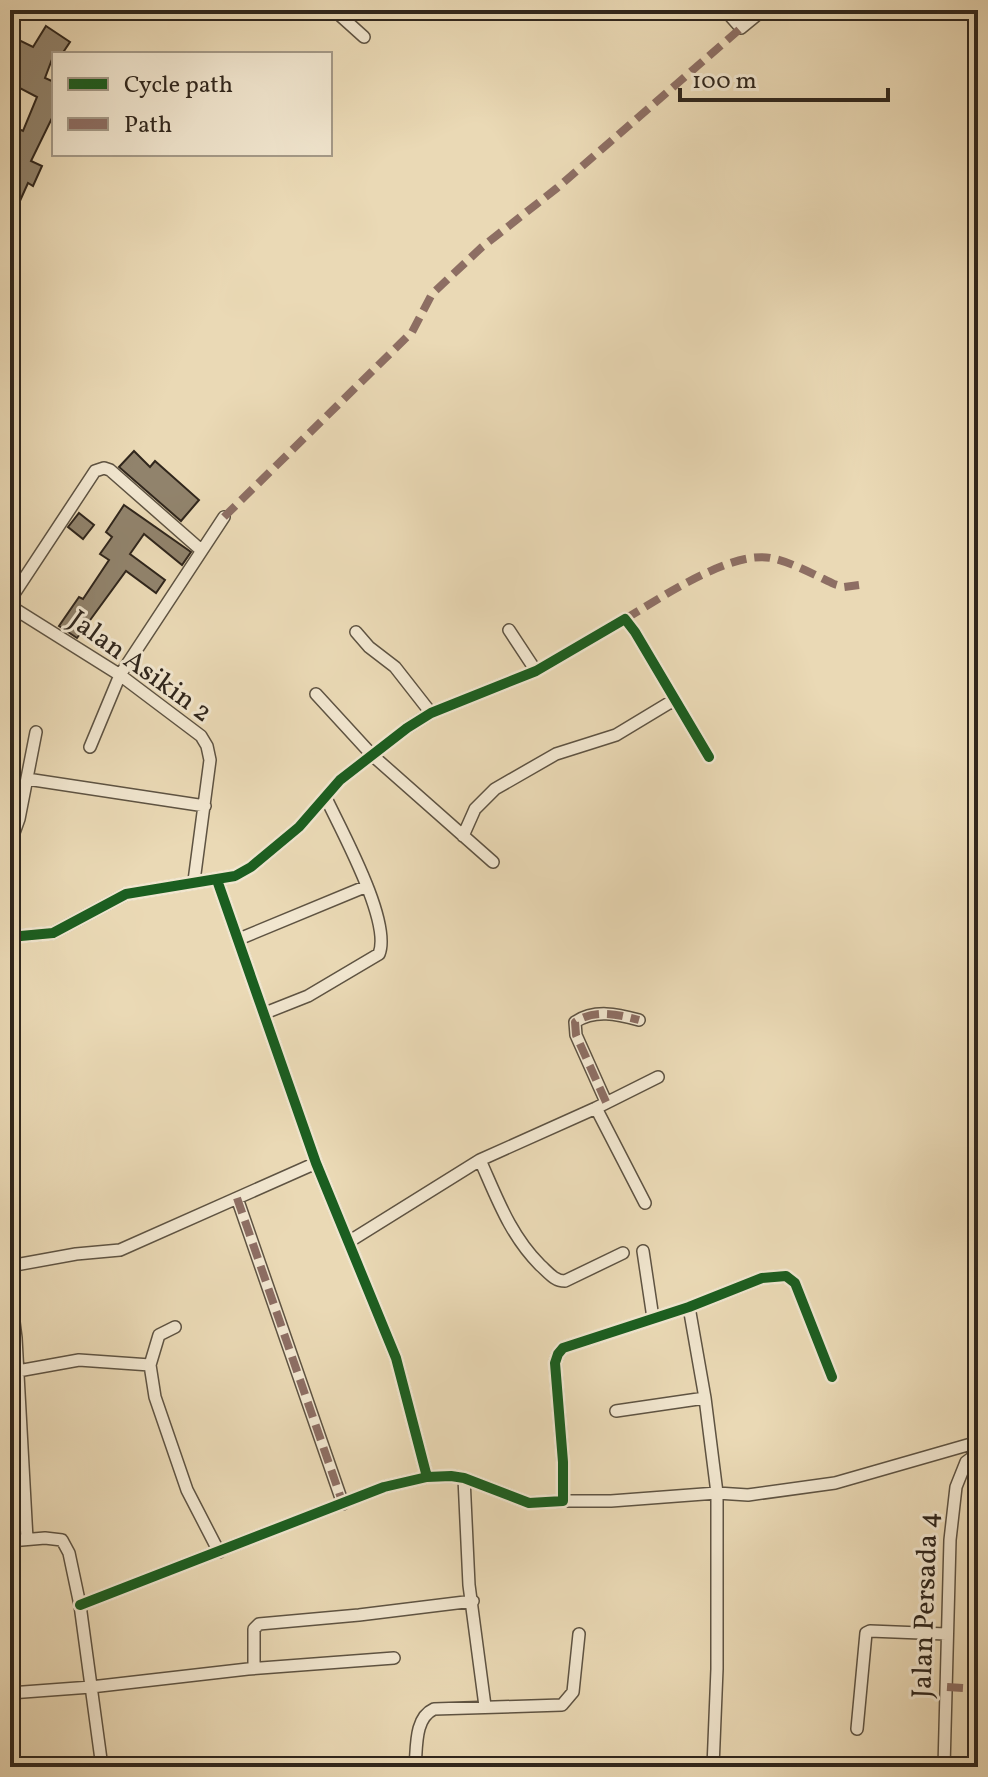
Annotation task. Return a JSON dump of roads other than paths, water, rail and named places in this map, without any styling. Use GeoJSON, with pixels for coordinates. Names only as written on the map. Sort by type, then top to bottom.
{"type":"FeatureCollection","features":[{"type":"Feature","properties":{"kind":"street"},"geometry":{"type":"LineString","coordinates":[[334,10],[364,37]]}},
{"type":"Feature","properties":{"kind":"street"},"geometry":{"type":"LineString","coordinates":[[725,10],[741,28],[763,10]]}},
{"type":"Feature","properties":{"kind":"street"},"geometry":{"type":"LineString","coordinates":[[10,603],[95,471],[104,468],[201,550]]}},
{"type":"Feature","properties":{"kind":"street"},"geometry":{"type":"LineString","coordinates":[[90,747],[120,675],[224,517]]}},
{"type":"Feature","properties":{"kind":"street","name":"Jalan Asikin 2"},"geometry":{"type":"LineString","coordinates":[[10,603],[120,675],[201,736],[210,760],[194,881]]}},
{"type":"Feature","properties":{"kind":"street"},"geometry":{"type":"LineString","coordinates":[[10,937],[53,933],[126,894],[235,876],[251,867],[299,827],[340,780],[407,728],[431,713],[536,671],[625,619],[709,757]]}},
{"type":"Feature","properties":{"kind":"street"},"geometry":{"type":"LineString","coordinates":[[509,630],[536,671]]}},
{"type":"Feature","properties":{"kind":"street"},"geometry":{"type":"LineString","coordinates":[[356,632],[369,647],[395,667],[431,713]]}},
{"type":"Feature","properties":{"kind":"street"},"geometry":{"type":"LineString","coordinates":[[316,694],[372,755],[493,862]]}},
{"type":"Feature","properties":{"kind":"street"},"geometry":{"type":"LineString","coordinates":[[463,836],[475,809],[495,789],[556,754],[616,735],[674,700]]}},
{"type":"Feature","properties":{"kind":"street"},"geometry":{"type":"LineString","coordinates":[[10,844],[16,830],[36,732]]}},
{"type":"Feature","properties":{"kind":"street"},"geometry":{"type":"LineString","coordinates":[[27,779],[205,806]]}},
{"type":"Feature","properties":{"kind":"street"},"geometry":{"type":"LineString","coordinates":[[265,1013],[308,996],[379,954],[383,945],[367,886],[326,798]]}},
{"type":"Feature","properties":{"kind":"street"},"geometry":{"type":"LineString","coordinates":[[217,880],[316,1163],[396,1358],[427,1477]]}},
{"type":"Feature","properties":{"kind":"street"},"geometry":{"type":"LineString","coordinates":[[239,939],[367,886]]}},
{"type":"Feature","properties":{"kind":"street"},"geometry":{"type":"LineString","coordinates":[[639,1020],[611,1013],[584,1016],[575,1022],[576,1035],[601,1105],[645,1203]]}},
{"type":"Feature","properties":{"kind":"street"},"geometry":{"type":"LineString","coordinates":[[350,1241],[480,1160],[658,1077]]}},
{"type":"Feature","properties":{"kind":"street"},"geometry":{"type":"LineString","coordinates":[[480,1160],[509,1226],[526,1251],[555,1279],[565,1281],[623,1253]]}},
{"type":"Feature","properties":{"kind":"street"},"geometry":{"type":"LineString","coordinates":[[10,1266],[120,1250],[316,1163]]}},
{"type":"Feature","properties":{"kind":"street"},"geometry":{"type":"LineString","coordinates":[[237,1198],[343,1504]]}},
{"type":"Feature","properties":{"kind":"street"},"geometry":{"type":"LineString","coordinates":[[643,1251],[653,1318]]}},
{"type":"Feature","properties":{"kind":"street"},"geometry":{"type":"LineString","coordinates":[[563,1501],[555,1363],[563,1348],[689,1307],[762,1278],[786,1276],[795,1283],[832,1377]]}},
{"type":"Feature","properties":{"kind":"street"},"geometry":{"type":"LineString","coordinates":[[10,1291],[18,1371],[27,1539]]}},
{"type":"Feature","properties":{"kind":"street"},"geometry":{"type":"LineString","coordinates":[[689,1307],[717,1493],[717,1669],[713,1767]]}},
{"type":"Feature","properties":{"kind":"street"},"geometry":{"type":"LineString","coordinates":[[175,1327],[159,1335],[150,1365],[155,1397],[187,1490],[219,1552]]}},
{"type":"Feature","properties":{"kind":"street"},"geometry":{"type":"LineString","coordinates":[[18,1371],[79,1360],[150,1365]]}},
{"type":"Feature","properties":{"kind":"street"},"geometry":{"type":"LineString","coordinates":[[616,1411],[705,1398]]}},
{"type":"Feature","properties":{"kind":"street"},"geometry":{"type":"LineString","coordinates":[[80,1605],[384,1487],[427,1477],[464,1478],[529,1503],[717,1493],[748,1495],[835,1483],[978,1442]]}},
{"type":"Feature","properties":{"kind":"street","name":"Jalan Persada 4"},"geometry":{"type":"LineString","coordinates":[[944,1767],[950,1540],[956,1487],[966,1462],[978,1453]]}},
{"type":"Feature","properties":{"kind":"street"},"geometry":{"type":"LineString","coordinates":[[464,1478],[469,1585],[485,1706]]}},
{"type":"Feature","properties":{"kind":"street"},"geometry":{"type":"LineString","coordinates":[[10,1541],[62,1540],[69,1553],[80,1605],[102,1767]]}},
{"type":"Feature","properties":{"kind":"street"},"geometry":{"type":"LineString","coordinates":[[254,1668],[254,1629],[259,1624],[473,1601]]}},
{"type":"Feature","properties":{"kind":"street"},"geometry":{"type":"LineString","coordinates":[[857,1729],[866,1633],[946,1634]]}},
{"type":"Feature","properties":{"kind":"street"},"geometry":{"type":"LineString","coordinates":[[415,1767],[420,1723],[426,1713],[434,1709],[562,1705],[573,1692],[579,1634]]}},
{"type":"Feature","properties":{"kind":"street"},"geometry":{"type":"LineString","coordinates":[[10,1693],[254,1668],[394,1658]]}}]}
